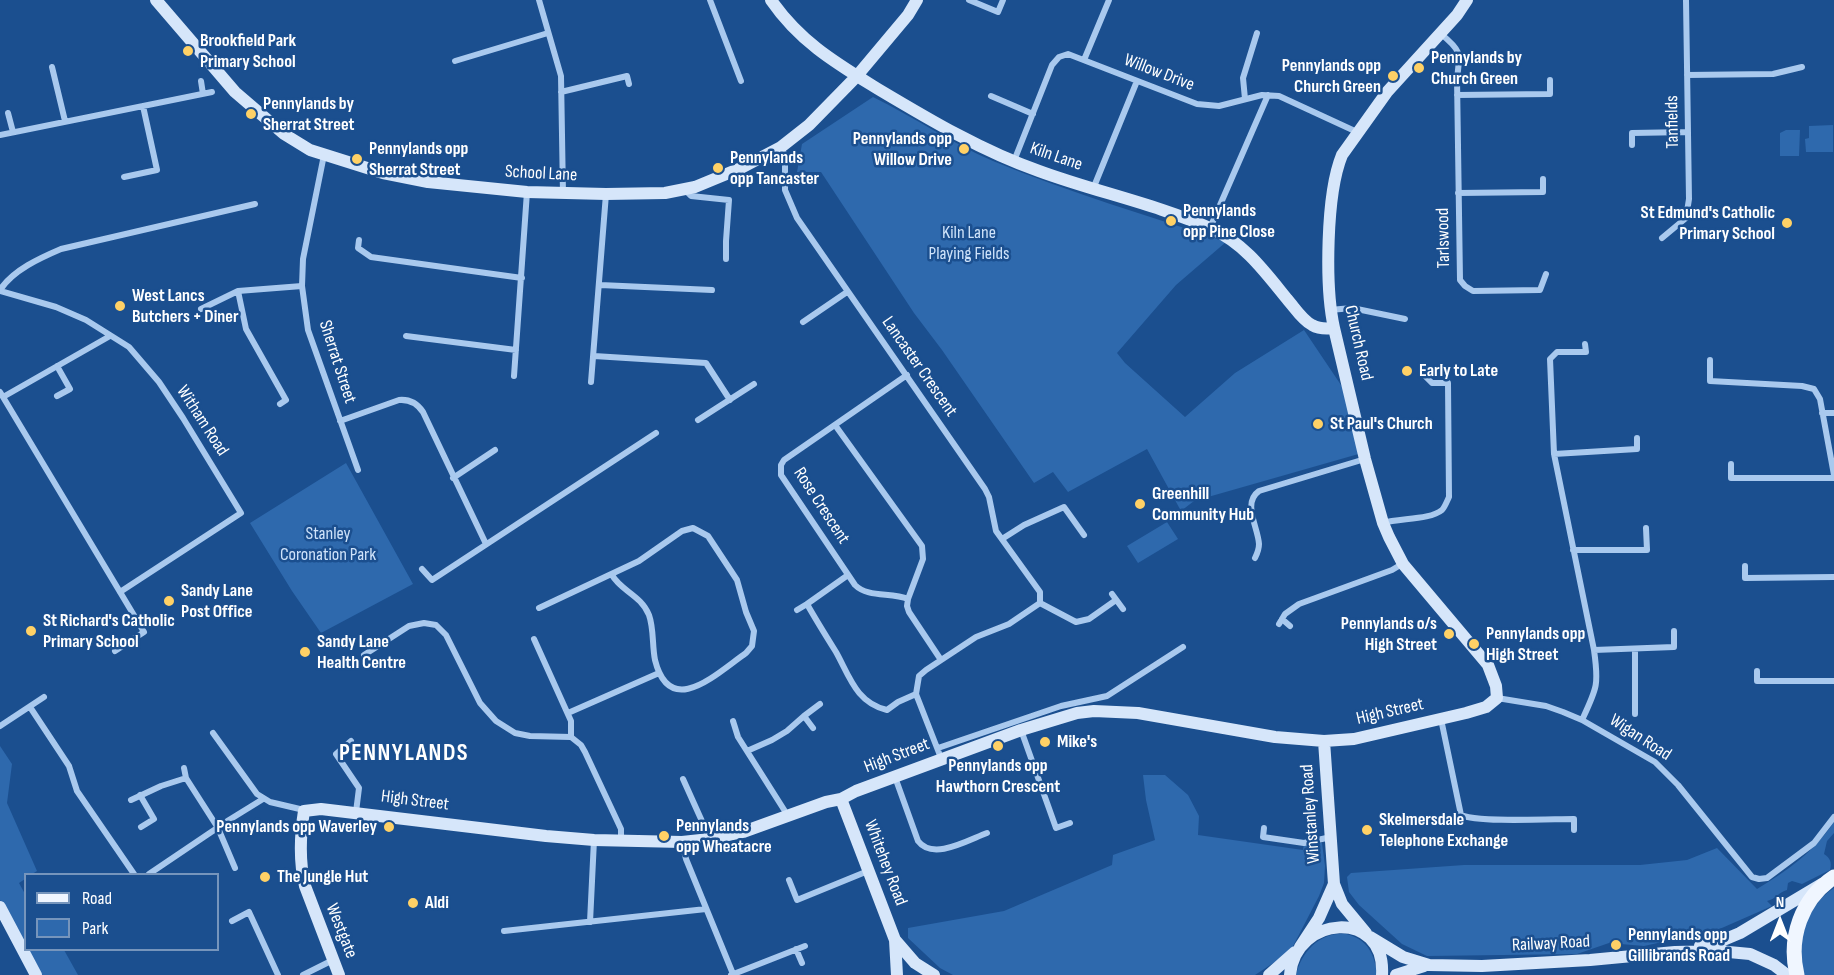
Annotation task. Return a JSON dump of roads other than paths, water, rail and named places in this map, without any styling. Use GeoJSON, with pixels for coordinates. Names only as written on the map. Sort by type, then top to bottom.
{"type":"FeatureCollection","features":[{"type":"Feature","properties":{"kind":"main road"},"geometry":{"type":"LineString","coordinates":[[1797,975],[1793,948],[1799,920],[1806,906],[1831,879]]}},
{"type":"Feature","properties":{"kind":"street","name":"School Lane"},"geometry":{"type":"LineString","coordinates":[[156,0],[235,92],[296,143],[324,155],[397,177],[527,192],[606,195],[684,190],[712,181],[781,147],[809,125],[856,76],[908,15],[917,0]]}},
{"type":"Feature","properties":{"kind":"street"},"geometry":{"type":"LineString","coordinates":[[539,0],[561,76],[563,194]]}},
{"type":"Feature","properties":{"kind":"street"},"geometry":{"type":"LineString","coordinates":[[710,0],[741,81]]}},
{"type":"Feature","properties":{"kind":"street","name":"Kiln Lane"},"geometry":{"type":"LineString","coordinates":[[771,0],[794,30],[807,42],[856,76],[951,132],[1013,161],[1222,234],[1244,250],[1305,320],[1317,327],[1334,328]]}},
{"type":"Feature","properties":{"kind":"street"},"geometry":{"type":"LineString","coordinates":[[969,0],[998,12],[1003,0]]}},
{"type":"Feature","properties":{"kind":"street"},"geometry":{"type":"LineString","coordinates":[[1084,60],[1109,0]]}},
{"type":"Feature","properties":{"kind":"street","name":"Church Road"},"geometry":{"type":"LineString","coordinates":[[1467,0],[1394,84],[1342,155],[1335,178],[1329,277],[1330,310],[1365,459],[1383,523],[1403,564],[1488,665],[1496,686],[1497,698]]}},
{"type":"Feature","properties":{"kind":"street"},"geometry":{"type":"LineString","coordinates":[[1686,0],[1687,75]]}},
{"type":"Feature","properties":{"kind":"street"},"geometry":{"type":"LineString","coordinates":[[455,61],[548,33]]}},
{"type":"Feature","properties":{"kind":"street"},"geometry":{"type":"LineString","coordinates":[[1245,99],[1243,78],[1257,33]]}},
{"type":"Feature","properties":{"kind":"street","name":"Tarlswood"},"geometry":{"type":"LineString","coordinates":[[1440,33],[1455,45],[1460,56],[1457,95],[1459,275],[1465,286],[1478,291],[1540,290],[1546,274]]}},
{"type":"Feature","properties":{"kind":"street","name":"Willow Drive"},"geometry":{"type":"LineString","coordinates":[[1013,161],[1055,61],[1068,54],[1197,104],[1219,106],[1268,95],[1279,96],[1357,132]]}},
{"type":"Feature","properties":{"kind":"street"},"geometry":{"type":"LineString","coordinates":[[52,67],[65,121]]}},
{"type":"Feature","properties":{"kind":"street","name":"Tanfields"},"geometry":{"type":"LineString","coordinates":[[1662,238],[1686,218],[1689,199],[1687,75],[1773,74],[1802,67]]}},
{"type":"Feature","properties":{"kind":"street"},"geometry":{"type":"LineString","coordinates":[[561,92],[627,76],[628,84]]}},
{"type":"Feature","properties":{"kind":"street"},"geometry":{"type":"LineString","coordinates":[[1457,95],[1550,94],[1550,80]]}},
{"type":"Feature","properties":{"kind":"street"},"geometry":{"type":"LineString","coordinates":[[201,81],[203,94]]}},
{"type":"Feature","properties":{"kind":"street"},"geometry":{"type":"LineString","coordinates":[[1093,189],[1137,81]]}},
{"type":"Feature","properties":{"kind":"street"},"geometry":{"type":"LineString","coordinates":[[0,135],[212,92]]}},
{"type":"Feature","properties":{"kind":"street"},"geometry":{"type":"LineString","coordinates":[[1210,228],[1268,95]]}},
{"type":"Feature","properties":{"kind":"street"},"geometry":{"type":"LineString","coordinates":[[991,96],[1033,114]]}},
{"type":"Feature","properties":{"kind":"street"},"geometry":{"type":"LineString","coordinates":[[124,177],[157,170],[144,106]]}},
{"type":"Feature","properties":{"kind":"street"},"geometry":{"type":"LineString","coordinates":[[8,113],[13,132]]}},
{"type":"Feature","properties":{"kind":"street"},"geometry":{"type":"LineString","coordinates":[[1632,145],[1632,133],[1688,132]]}},
{"type":"Feature","properties":{"kind":"street","name":"Lancaster Crescent"},"geometry":{"type":"LineString","coordinates":[[781,147],[785,156],[785,190],[791,208],[988,493],[994,524],[1040,592],[1040,603]]}},
{"type":"Feature","properties":{"kind":"street","name":"Sherrat Street"},"geometry":{"type":"LineString","coordinates":[[324,155],[303,259],[302,286],[308,330],[358,470]]}},
{"type":"Feature","properties":{"kind":"street"},"geometry":{"type":"LineString","coordinates":[[1458,193],[1543,192],[1543,179]]}},
{"type":"Feature","properties":{"kind":"street"},"geometry":{"type":"LineString","coordinates":[[684,190],[691,196],[729,200],[726,259]]}},
{"type":"Feature","properties":{"kind":"street"},"geometry":{"type":"LineString","coordinates":[[514,376],[527,192]]}},
{"type":"Feature","properties":{"kind":"street"},"geometry":{"type":"LineString","coordinates":[[591,382],[606,195]]}},
{"type":"Feature","properties":{"kind":"street"},"geometry":{"type":"LineString","coordinates":[[0,290],[5,282],[37,260],[61,249],[255,204]]}},
{"type":"Feature","properties":{"kind":"street"},"geometry":{"type":"LineString","coordinates":[[359,240],[358,248],[371,257],[522,278]]}},
{"type":"Feature","properties":{"kind":"street"},"geometry":{"type":"LineString","coordinates":[[600,285],[712,290]]}},
{"type":"Feature","properties":{"kind":"street"},"geometry":{"type":"LineString","coordinates":[[201,309],[238,291],[302,286]]}},
{"type":"Feature","properties":{"kind":"street","name":"Witham Road"},"geometry":{"type":"LineString","coordinates":[[0,290],[56,307],[86,320],[129,347],[159,382],[241,513],[120,592]]}},
{"type":"Feature","properties":{"kind":"street"},"geometry":{"type":"LineString","coordinates":[[238,291],[246,329],[286,400],[280,404]]}},
{"type":"Feature","properties":{"kind":"street"},"geometry":{"type":"LineString","coordinates":[[803,322],[847,292]]}},
{"type":"Feature","properties":{"kind":"street"},"geometry":{"type":"LineString","coordinates":[[1330,310],[1352,308],[1405,318]]}},
{"type":"Feature","properties":{"kind":"street"},"geometry":{"type":"LineString","coordinates":[[110,336],[2,395],[144,632],[115,651]]}},
{"type":"Feature","properties":{"kind":"street"},"geometry":{"type":"LineString","coordinates":[[406,336],[516,350]]}},
{"type":"Feature","properties":{"kind":"street"},"geometry":{"type":"LineString","coordinates":[[1582,720],[1596,691],[1598,678],[1554,454],[1550,359],[1557,352],[1586,352],[1585,344]]}},
{"type":"Feature","properties":{"kind":"street"},"geometry":{"type":"LineString","coordinates":[[594,356],[706,363],[730,400]]}},
{"type":"Feature","properties":{"kind":"street"},"geometry":{"type":"LineString","coordinates":[[1710,360],[1710,381],[1802,386],[1814,390],[1820,399],[1834,476],[1731,478],[1731,464]]}},
{"type":"Feature","properties":{"kind":"street"},"geometry":{"type":"LineString","coordinates":[[57,366],[70,389],[57,396]]}},
{"type":"Feature","properties":{"kind":"street"},"geometry":{"type":"LineString","coordinates":[[1383,523],[1431,516],[1444,509],[1449,497],[1448,383],[1432,383],[1423,374]]}},
{"type":"Feature","properties":{"kind":"street","name":"Rose Crescent"},"geometry":{"type":"LineString","coordinates":[[907,375],[784,460],[780,470],[848,575],[861,591],[892,594],[908,599]]}},
{"type":"Feature","properties":{"kind":"street"},"geometry":{"type":"LineString","coordinates":[[698,420],[754,384]]}},
{"type":"Feature","properties":{"kind":"street"},"geometry":{"type":"LineString","coordinates":[[340,421],[394,401],[413,402],[423,412],[486,544]]}},
{"type":"Feature","properties":{"kind":"street"},"geometry":{"type":"LineString","coordinates":[[1822,413],[1834,412]]}},
{"type":"Feature","properties":{"kind":"street"},"geometry":{"type":"LineString","coordinates":[[835,425],[922,546],[923,559],[907,606],[941,660]]}},
{"type":"Feature","properties":{"kind":"street"},"geometry":{"type":"LineString","coordinates":[[422,569],[432,580],[656,433]]}},
{"type":"Feature","properties":{"kind":"street"},"geometry":{"type":"LineString","coordinates":[[1554,454],[1637,449],[1637,438]]}},
{"type":"Feature","properties":{"kind":"street"},"geometry":{"type":"LineString","coordinates":[[453,478],[495,450]]}},
{"type":"Feature","properties":{"kind":"street"},"geometry":{"type":"LineString","coordinates":[[1255,558],[1259,545],[1251,505],[1254,495],[1259,491],[1365,459]]}},
{"type":"Feature","properties":{"kind":"street"},"geometry":{"type":"LineString","coordinates":[[1002,539],[1024,525],[1064,507],[1084,535]]}},
{"type":"Feature","properties":{"kind":"street"},"geometry":{"type":"LineString","coordinates":[[539,608],[639,561],[682,531],[693,528],[708,536],[737,579],[754,631],[752,646],[746,653],[695,687],[684,691],[673,689],[664,682],[659,673],[649,614],[641,602],[612,575]]}},
{"type":"Feature","properties":{"kind":"street"},"geometry":{"type":"LineString","coordinates":[[1573,550],[1647,550],[1646,528]]}},
{"type":"Feature","properties":{"kind":"street"},"geometry":{"type":"LineString","coordinates":[[1290,626],[1280,622],[1285,614],[1299,604],[1403,564]]}},
{"type":"Feature","properties":{"kind":"street"},"geometry":{"type":"LineString","coordinates":[[1745,566],[1745,578],[1834,577]]}},
{"type":"Feature","properties":{"kind":"street"},"geometry":{"type":"LineString","coordinates":[[797,610],[848,575]]}},
{"type":"Feature","properties":{"kind":"street"},"geometry":{"type":"LineString","coordinates":[[1123,609],[1114,597],[1089,619],[1076,622],[1040,603],[1009,624],[976,637],[919,676],[916,694],[939,753],[1061,706],[1107,696],[1183,647]]}},
{"type":"Feature","properties":{"kind":"street"},"geometry":{"type":"LineString","coordinates":[[807,604],[850,682],[860,694],[876,706],[887,710],[916,694]]}},
{"type":"Feature","properties":{"kind":"street"},"geometry":{"type":"LineString","coordinates":[[364,655],[409,626],[424,623],[436,626],[446,635],[480,703],[496,721],[515,732],[530,736],[570,737],[576,740],[585,752],[621,829],[621,841]]}},
{"type":"Feature","properties":{"kind":"street"},"geometry":{"type":"LineString","coordinates":[[1594,650],[1674,647],[1674,631]]}},
{"type":"Feature","properties":{"kind":"street"},"geometry":{"type":"LineString","coordinates":[[534,639],[571,721],[570,737]]}},
{"type":"Feature","properties":{"kind":"street"},"geometry":{"type":"LineString","coordinates":[[1635,649],[1635,714]]}},
{"type":"Feature","properties":{"kind":"street"},"geometry":{"type":"LineString","coordinates":[[1757,671],[1757,681],[1834,681]]}},
{"type":"Feature","properties":{"kind":"street"},"geometry":{"type":"LineString","coordinates":[[568,714],[659,673]]}},
{"type":"Feature","properties":{"kind":"street"},"geometry":{"type":"LineString","coordinates":[[0,726],[44,697]]}},
{"type":"Feature","properties":{"kind":"street","name":"High Street"},"geometry":{"type":"LineString","coordinates":[[304,811],[321,809],[356,812],[594,840],[682,843],[743,832],[826,802],[841,799],[939,753],[1077,714],[1094,711],[1120,711],[1275,737],[1324,741],[1354,739],[1441,719],[1486,707],[1497,698]]}},
{"type":"Feature","properties":{"kind":"street","name":"Wigan Road"},"geometry":{"type":"LineString","coordinates":[[1497,698],[1546,706],[1582,720],[1646,755],[1663,768],[1752,877],[1767,878],[1814,843],[1834,817]]}},
{"type":"Feature","properties":{"kind":"street"},"geometry":{"type":"LineString","coordinates":[[747,751],[772,740],[820,704]]}},
{"type":"Feature","properties":{"kind":"street"},"geometry":{"type":"LineString","coordinates":[[30,706],[69,766],[76,791],[133,873]]}},
{"type":"Feature","properties":{"kind":"street"},"geometry":{"type":"LineString","coordinates":[[804,716],[813,728]]}},
{"type":"Feature","properties":{"kind":"street"},"geometry":{"type":"LineString","coordinates":[[1441,719],[1461,815],[1467,818],[1486,819],[1574,819],[1574,830]]}},
{"type":"Feature","properties":{"kind":"street"},"geometry":{"type":"LineString","coordinates":[[733,721],[738,737],[788,816]]}},
{"type":"Feature","properties":{"kind":"street"},"geometry":{"type":"LineString","coordinates":[[1021,730],[1056,828],[1070,823]]}},
{"type":"Feature","properties":{"kind":"street"},"geometry":{"type":"LineString","coordinates":[[213,733],[250,787],[263,799],[304,811]]}},
{"type":"Feature","properties":{"kind":"street"},"geometry":{"type":"LineString","coordinates":[[351,741],[336,754],[359,788],[356,812]]}},
{"type":"Feature","properties":{"kind":"street","name":"Winstanley Road"},"geometry":{"type":"LineString","coordinates":[[1324,741],[1334,883],[1348,912],[1369,936]]}},
{"type":"Feature","properties":{"kind":"street"},"geometry":{"type":"LineString","coordinates":[[183,768],[186,778],[218,828],[235,868]]}},
{"type":"Feature","properties":{"kind":"street"},"geometry":{"type":"LineString","coordinates":[[894,776],[918,841],[925,848],[933,851],[942,850],[987,833]]}},
{"type":"Feature","properties":{"kind":"street"},"geometry":{"type":"LineString","coordinates":[[130,800],[186,778]]}},
{"type":"Feature","properties":{"kind":"street"},"geometry":{"type":"LineString","coordinates":[[683,779],[710,839]]}},
{"type":"Feature","properties":{"kind":"street"},"geometry":{"type":"LineString","coordinates":[[140,795],[154,819],[141,827]]}},
{"type":"Feature","properties":{"kind":"street"},"geometry":{"type":"LineString","coordinates":[[150,873],[263,799]]}},
{"type":"Feature","properties":{"kind":"street","name":"Whitehey Road"},"geometry":{"type":"LineString","coordinates":[[841,799],[893,935]]}},
{"type":"Feature","properties":{"kind":"street","name":"Westgate"},"geometry":{"type":"LineString","coordinates":[[304,811],[301,838],[302,872],[313,911],[339,975]]}},
{"type":"Feature","properties":{"kind":"street"},"geometry":{"type":"LineString","coordinates":[[1263,828],[1263,837],[1304,843],[1331,837]]}},
{"type":"Feature","properties":{"kind":"street"},"geometry":{"type":"LineString","coordinates":[[590,922],[594,840]]}},
{"type":"Feature","properties":{"kind":"street"},"geometry":{"type":"LineString","coordinates":[[682,843],[686,859],[732,975],[805,945]]}},
{"type":"Feature","properties":{"kind":"street"},"geometry":{"type":"LineString","coordinates":[[789,880],[797,900],[868,871]]}},
{"type":"Feature","properties":{"kind":"street","name":"Railway Road"},"geometry":{"type":"LineString","coordinates":[[1675,952],[1731,937],[1831,879]]}},
{"type":"Feature","properties":{"kind":"street","name":"Winstanley Road"},"geometry":{"type":"LineString","coordinates":[[1298,949],[1319,918],[1334,883]]}},
{"type":"Feature","properties":{"kind":"street"},"geometry":{"type":"LineString","coordinates":[[0,907],[36,975]]}},
{"type":"Feature","properties":{"kind":"street"},"geometry":{"type":"LineString","coordinates":[[504,931],[706,909]]}},
{"type":"Feature","properties":{"kind":"street"},"geometry":{"type":"LineString","coordinates":[[232,921],[249,912],[278,975]]}},
{"type":"Feature","properties":{"kind":"street"},"geometry":{"type":"LineString","coordinates":[[1269,975],[1315,934],[1336,927],[1356,930],[1369,936],[1380,951],[1383,975]]}},
{"type":"Feature","properties":{"kind":"street"},"geometry":{"type":"LineString","coordinates":[[893,935],[897,975]]}},
{"type":"Feature","properties":{"kind":"street"},"geometry":{"type":"LineString","coordinates":[[893,935],[915,963],[934,975]]}},
{"type":"Feature","properties":{"kind":"street","name":"Railway Road"},"geometry":{"type":"LineString","coordinates":[[1369,936],[1403,957],[1429,965],[1482,966],[1718,951],[1750,954],[1774,965],[1787,975]]}},
{"type":"Feature","properties":{"kind":"street"},"geometry":{"type":"LineString","coordinates":[[796,949],[801,963]]}},
{"type":"Feature","properties":{"kind":"street"},"geometry":{"type":"LineString","coordinates":[[1290,975],[1292,961],[1298,949]]}},
{"type":"Feature","properties":{"kind":"street"},"geometry":{"type":"LineString","coordinates":[[303,975],[333,960]]}},
{"type":"Feature","properties":{"kind":"street","name":"Railway Road"},"geometry":{"type":"LineString","coordinates":[[1396,975],[1429,965]]}},
{"type":"Feature","properties":{"kind":"place","name":"Brookfield Park Primary School"},"geometry":{"type":"Point","coordinates":[188,51]}},
{"type":"Feature","properties":{"kind":"place","name":"Pennylands by Church Green"},"geometry":{"type":"Point","coordinates":[1419,68]}},
{"type":"Feature","properties":{"kind":"place","name":"Pennylands opp Church Green"},"geometry":{"type":"Point","coordinates":[1393,76]}},
{"type":"Feature","properties":{"kind":"place","name":"Pennylands by Sherrat Street"},"geometry":{"type":"Point","coordinates":[251,114]}},
{"type":"Feature","properties":{"kind":"place","name":"Pennylands opp Willow Drive"},"geometry":{"type":"Point","coordinates":[964,149]}},
{"type":"Feature","properties":{"kind":"place","name":"Pennylands opp Sherrat Street"},"geometry":{"type":"Point","coordinates":[357,159]}},
{"type":"Feature","properties":{"kind":"place","name":"Pennylands opp Tancaster"},"geometry":{"type":"Point","coordinates":[718,168]}},
{"type":"Feature","properties":{"kind":"place","name":"Pennylands opp Pine Close"},"geometry":{"type":"Point","coordinates":[1171,221]}},
{"type":"Feature","properties":{"kind":"place","name":"St Edmund's Catholic Primary School"},"geometry":{"type":"Point","coordinates":[1787,223]}},
{"type":"Feature","properties":{"kind":"place","name":"West Lancs Butchers + Diner"},"geometry":{"type":"Point","coordinates":[120,306]}},
{"type":"Feature","properties":{"kind":"place","name":"Early to Late"},"geometry":{"type":"Point","coordinates":[1407,371]}},
{"type":"Feature","properties":{"kind":"place","name":"St Paul's Church"},"geometry":{"type":"Point","coordinates":[1318,424]}},
{"type":"Feature","properties":{"kind":"place","name":"Greenhill Community Hub"},"geometry":{"type":"Point","coordinates":[1140,504]}},
{"type":"Feature","properties":{"kind":"place","name":"Sandy Lane Post Office"},"geometry":{"type":"Point","coordinates":[169,601]}},
{"type":"Feature","properties":{"kind":"place","name":"St Richard's Catholic Primary School"},"geometry":{"type":"Point","coordinates":[31,631]}},
{"type":"Feature","properties":{"kind":"place","name":"Pennylands o/s High Street"},"geometry":{"type":"Point","coordinates":[1449,634]}},
{"type":"Feature","properties":{"kind":"place","name":"Pennylands opp High Street"},"geometry":{"type":"Point","coordinates":[1474,644]}},
{"type":"Feature","properties":{"kind":"place","name":"Sandy Lane Health Centre"},"geometry":{"type":"Point","coordinates":[305,652]}},
{"type":"Feature","properties":{"kind":"place","name":"Mike's"},"geometry":{"type":"Point","coordinates":[1045,742]}},
{"type":"Feature","properties":{"kind":"place","name":"Pennylands opp Hawthorn Crescent"},"geometry":{"type":"Point","coordinates":[998,746]}},
{"type":"Feature","properties":{"kind":"place","name":"Pennylands opp Waverley"},"geometry":{"type":"Point","coordinates":[389,827]}},
{"type":"Feature","properties":{"kind":"place","name":"Skelmersdale Telephone Exchange"},"geometry":{"type":"Point","coordinates":[1367,830]}},
{"type":"Feature","properties":{"kind":"place","name":"Pennylands opp Wheatacre"},"geometry":{"type":"Point","coordinates":[664,836]}},
{"type":"Feature","properties":{"kind":"place","name":"The Jungle Hut"},"geometry":{"type":"Point","coordinates":[265,877]}},
{"type":"Feature","properties":{"kind":"place","name":"Aldi"},"geometry":{"type":"Point","coordinates":[413,903]}},
{"type":"Feature","properties":{"kind":"place","name":"Pennylands opp Gillibrands Road"},"geometry":{"type":"Point","coordinates":[1616,945]}},
{"type":"Feature","properties":{"kind":"district","name":"PENNYLANDS"},"geometry":{"type":"Point","coordinates":[404,754]}},
{"type":"Feature","properties":{"kind":"park label","name":"Kiln Lane Playing Fields"},"geometry":{"type":"Point","coordinates":[969,243]}},
{"type":"Feature","properties":{"kind":"park label","name":"Stanley Coronation Park"},"geometry":{"type":"Point","coordinates":[328,544]}}]}
